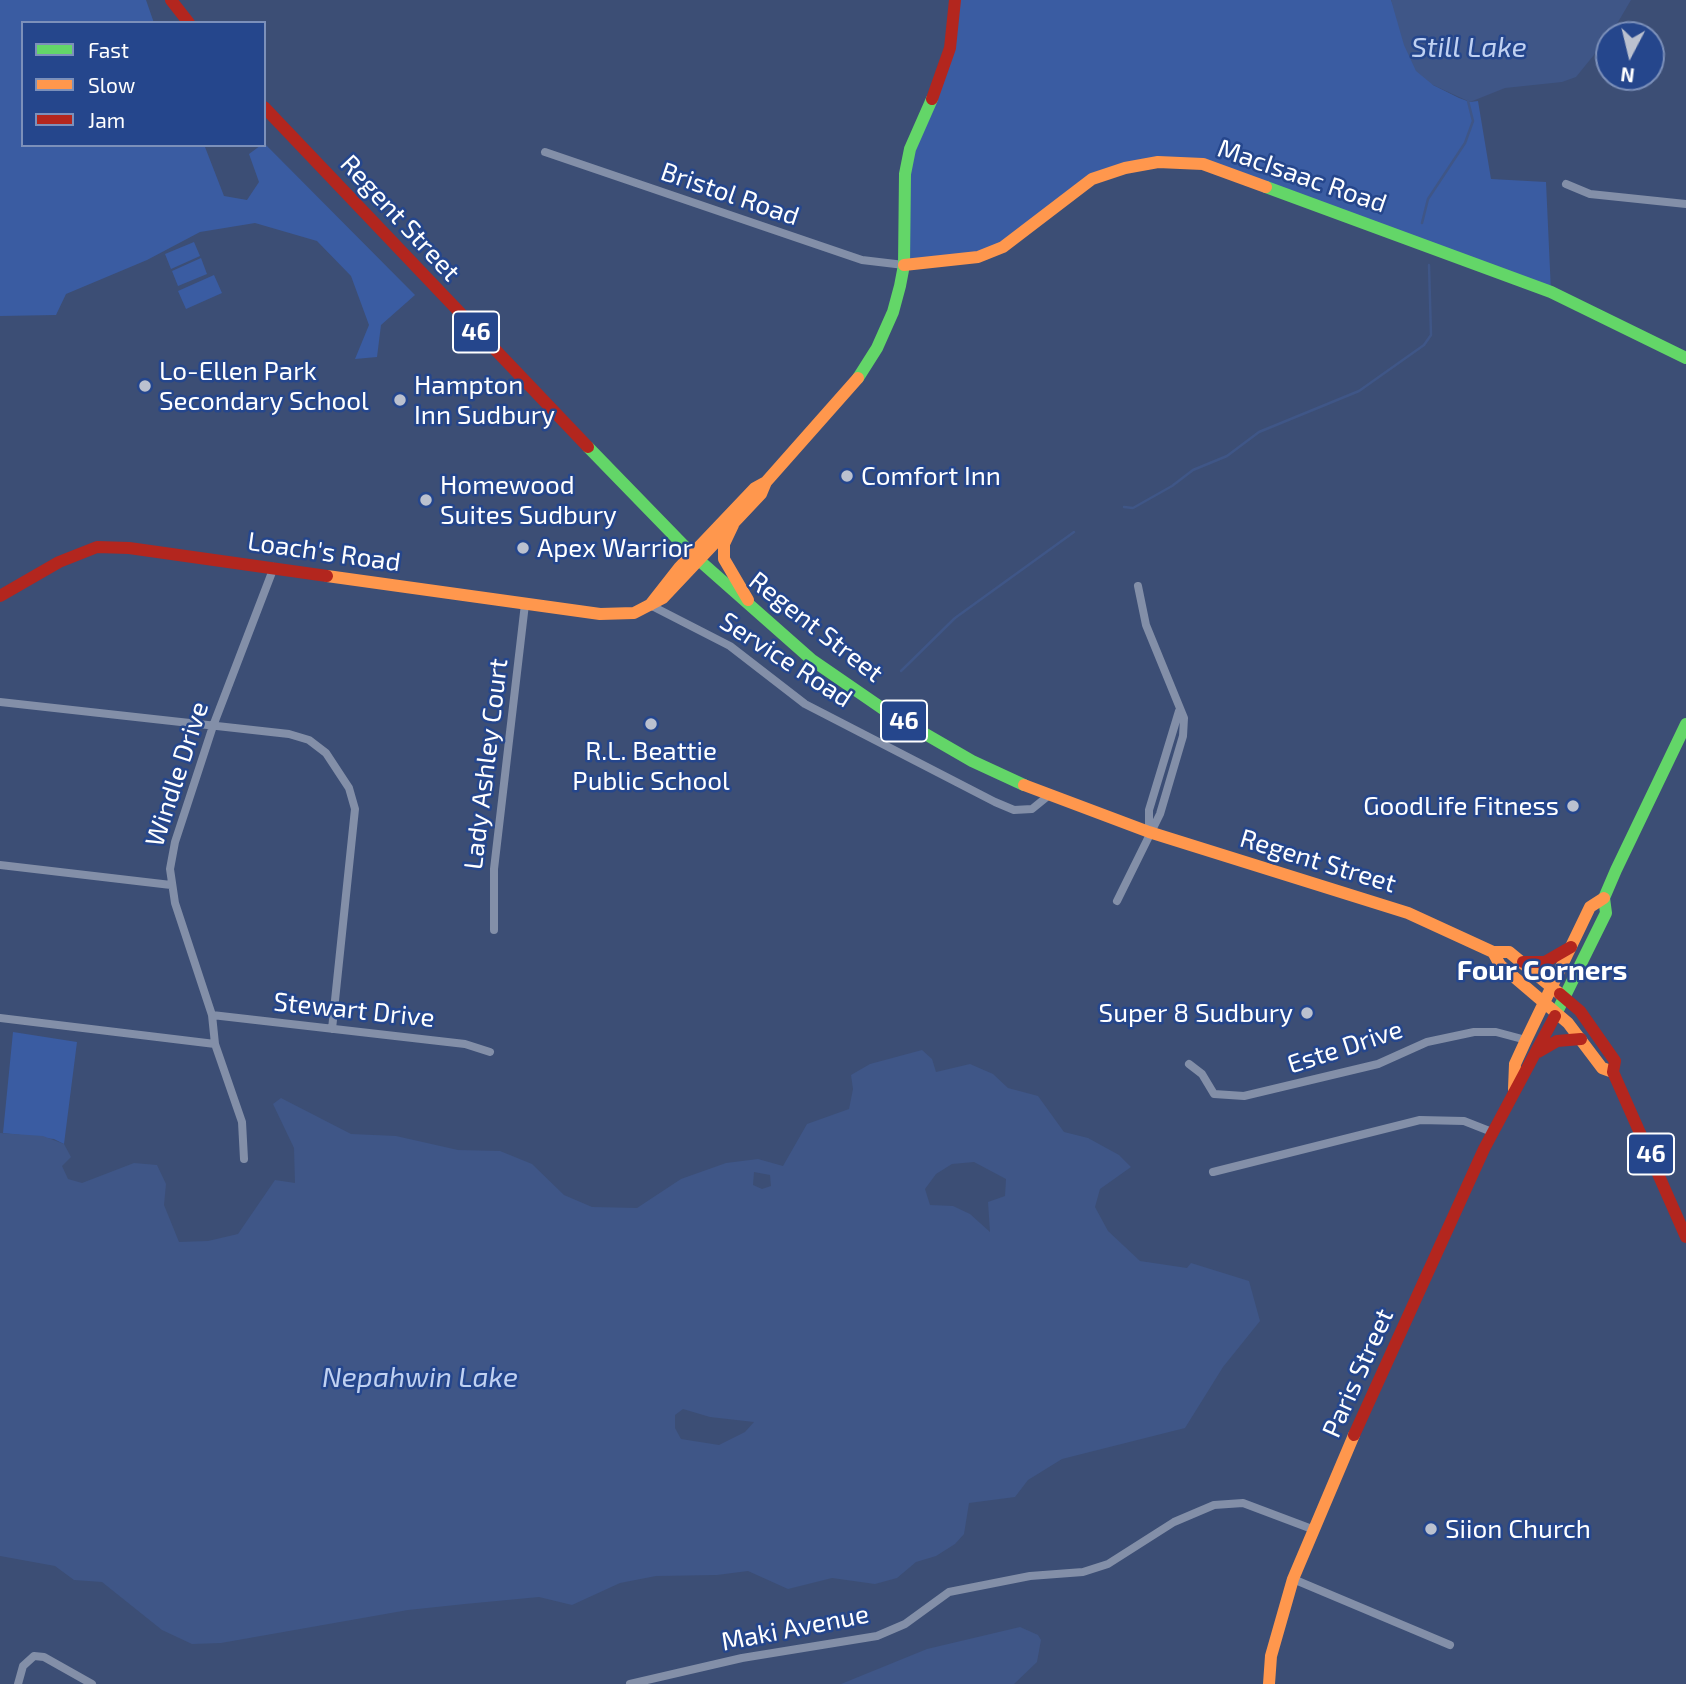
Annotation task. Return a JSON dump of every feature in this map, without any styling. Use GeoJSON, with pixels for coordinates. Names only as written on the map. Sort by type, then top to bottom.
{"type":"FeatureCollection","features":[{"type":"Feature","properties":{"kind":"main road"},"geometry":{"type":"LineString","coordinates":[[172,0],[188,21]]}},
{"type":"Feature","properties":{"kind":"main road"},"geometry":{"type":"LineString","coordinates":[[650,605],[658,591],[733,525],[761,494],[766,482],[859,376],[877,348],[893,312],[904,265],[905,174],[909,149],[944,71],[950,48],[955,0]]}},
{"type":"Feature","properties":{"kind":"main road","name":"Regent Street"},"geometry":{"type":"LineString","coordinates":[[266,109],[451,306],[695,558],[812,660],[889,713],[972,761],[1048,796],[1149,832],[1408,913],[1493,952],[1509,952],[1521,961],[1565,997],[1598,1033],[1615,1060],[1613,1072],[1686,1237]]}},
{"type":"Feature","properties":{"kind":"main road","name":"MacIsaac Road"},"geometry":{"type":"LineString","coordinates":[[904,265],[954,261],[1003,247],[1092,179],[1125,168],[1158,162],[1203,164],[1551,292],[1686,358]]}},
{"type":"Feature","properties":{"kind":"main road"},"geometry":{"type":"LineString","coordinates":[[695,558],[755,488],[766,482]]}},
{"type":"Feature","properties":{"kind":"main road"},"geometry":{"type":"LineString","coordinates":[[733,525],[724,544],[724,559],[752,607]]}},
{"type":"Feature","properties":{"kind":"main road","name":"Loach's Road"},"geometry":{"type":"LineString","coordinates":[[0,596],[59,562],[97,547],[160,550],[612,616],[634,613],[650,605]]}},
{"type":"Feature","properties":{"kind":"main road"},"geometry":{"type":"LineString","coordinates":[[1604,898],[1686,724]]}},
{"type":"Feature","properties":{"kind":"main road","name":"Paris Street"},"geometry":{"type":"LineString","coordinates":[[1269,1684],[1270,1656],[1293,1579],[1312,1529],[1492,1132],[1514,1089],[1538,1052],[1606,913],[1604,898],[1590,907],[1526,1040],[1515,1064],[1514,1089]]}},
{"type":"Feature","properties":{"kind":"main road"},"geometry":{"type":"LineString","coordinates":[[1521,961],[1545,962],[1571,947]]}},
{"type":"Feature","properties":{"kind":"main road","name":"Regent Street"},"geometry":{"type":"LineString","coordinates":[[1493,952],[1500,965],[1545,1000],[1581,1039],[1602,1068],[1613,1072]]}},
{"type":"Feature","properties":{"kind":"main road"},"geometry":{"type":"LineString","coordinates":[[1538,1052],[1557,1041],[1581,1039]]}},
{"type":"Feature","properties":{"kind":"street","name":"Bristol Road"},"geometry":{"type":"LineString","coordinates":[[545,152],[862,260],[904,265]]}},
{"type":"Feature","properties":{"kind":"street"},"geometry":{"type":"LineString","coordinates":[[1566,184],[1590,194],[1686,204]]}},
{"type":"Feature","properties":{"kind":"street","name":"Windle Drive"},"geometry":{"type":"LineString","coordinates":[[244,1159],[242,1122],[215,1044],[212,1016],[170,886],[175,842],[213,726],[274,568]]}},
{"type":"Feature","properties":{"kind":"street"},"geometry":{"type":"LineString","coordinates":[[1117,901],[1149,832],[1149,808],[1179,711],[1146,625],[1138,586]]}},
{"type":"Feature","properties":{"kind":"street","name":"Lady Ashley Court"},"geometry":{"type":"LineString","coordinates":[[494,930],[494,869],[525,604]]}},
{"type":"Feature","properties":{"kind":"street","name":"Service Road"},"geometry":{"type":"LineString","coordinates":[[650,605],[730,646],[805,704],[995,802],[1014,810],[1032,809],[1048,796]]}},
{"type":"Feature","properties":{"kind":"street"},"geometry":{"type":"LineString","coordinates":[[0,702],[213,726],[309,740],[326,753],[349,788],[355,808],[332,1029]]}},
{"type":"Feature","properties":{"kind":"street"},"geometry":{"type":"LineString","coordinates":[[0,865],[170,886]]}},
{"type":"Feature","properties":{"kind":"street","name":"Stewart Drive"},"geometry":{"type":"LineString","coordinates":[[212,1016],[465,1044],[490,1052]]}},
{"type":"Feature","properties":{"kind":"street"},"geometry":{"type":"LineString","coordinates":[[0,1018],[215,1044]]}},
{"type":"Feature","properties":{"kind":"street","name":"Este Drive"},"geometry":{"type":"LineString","coordinates":[[1189,1064],[1202,1074],[1214,1094],[1244,1096],[1378,1064],[1427,1042],[1474,1032],[1496,1032],[1526,1040]]}},
{"type":"Feature","properties":{"kind":"street"},"geometry":{"type":"LineString","coordinates":[[1213,1172],[1420,1120],[1464,1121],[1492,1132]]}},
{"type":"Feature","properties":{"kind":"street","name":"Maki Avenue"},"geometry":{"type":"LineString","coordinates":[[630,1684],[742,1658],[877,1636],[905,1624],[949,1592],[1030,1576],[1083,1572],[1108,1564],[1174,1522],[1214,1505],[1243,1503],[1312,1529]]}},
{"type":"Feature","properties":{"kind":"street"},"geometry":{"type":"LineString","coordinates":[[1293,1579],[1451,1645]]}},
{"type":"Feature","properties":{"kind":"street"},"geometry":{"type":"LineString","coordinates":[[18,1684],[23,1666],[34,1656],[44,1657],[92,1684]]}},
{"type":"Feature","properties":{"kind":"shaded area"},"geometry":{"type":"Polygon","coordinates":[[[0,0],[146,0],[153,21],[21,21],[21,147],[205,147],[224,196],[247,200],[259,182],[249,154],[266,145],[415,295],[381,325],[377,357],[355,359],[369,325],[351,276],[317,241],[255,223],[200,232],[147,260],[66,294],[56,315],[0,316],[0,0]]]}},
{"type":"Feature","properties":{"kind":"shaded area"},"geometry":{"type":"Polygon","coordinates":[[[955,0],[1391,0],[1433,85],[1470,102],[1478,101],[1491,179],[1546,182],[1551,292],[1178,161],[1092,179],[1003,247],[904,265],[905,175],[944,71],[955,0]]]}},
{"type":"Feature","properties":{"kind":"shaded area"},"geometry":{"type":"Polygon","coordinates":[[[194,242],[200,256],[171,269],[165,254],[194,242]]]}},
{"type":"Feature","properties":{"kind":"shaded area"},"geometry":{"type":"Polygon","coordinates":[[[201,258],[207,274],[178,286],[172,271],[201,258]]]}},
{"type":"Feature","properties":{"kind":"shaded area"},"geometry":{"type":"Polygon","coordinates":[[[214,275],[222,293],[186,309],[178,291],[214,275]]]}},
{"type":"Feature","properties":{"kind":"shaded area"},"geometry":{"type":"Polygon","coordinates":[[[13,1032],[77,1042],[64,1144],[54,1139],[3,1133],[13,1032]]]}},
{"type":"Feature","properties":{"kind":"water","name":"Still Lake"},"geometry":{"type":"Polygon","coordinates":[[[1391,0],[1631,0],[1619,21],[1595,21],[1595,54],[1576,77],[1562,82],[1505,88],[1470,102],[1433,85],[1416,71],[1404,45],[1391,0]]]}},
{"type":"Feature","properties":{"kind":"water","name":"Nepahwin Lake"},"geometry":{"type":"Polygon","coordinates":[[[922,1050],[932,1059],[936,1072],[970,1064],[993,1074],[1008,1088],[1038,1096],[1064,1132],[1088,1138],[1119,1155],[1131,1167],[1100,1189],[1095,1207],[1108,1231],[1140,1261],[1187,1268],[1191,1263],[1249,1281],[1260,1321],[1223,1367],[1185,1428],[1062,1459],[1028,1480],[1015,1497],[969,1503],[964,1534],[955,1544],[936,1556],[916,1562],[897,1578],[875,1584],[832,1578],[788,1589],[748,1571],[717,1575],[656,1576],[620,1583],[572,1605],[539,1597],[465,1604],[408,1610],[221,1643],[192,1644],[162,1630],[102,1582],[74,1580],[55,1566],[0,1556],[0,1133],[43,1136],[64,1144],[71,1157],[62,1166],[68,1179],[82,1183],[134,1163],[157,1165],[166,1184],[164,1205],[179,1242],[208,1241],[238,1234],[275,1180],[295,1183],[294,1148],[273,1104],[281,1098],[351,1134],[396,1136],[458,1150],[500,1151],[532,1164],[564,1195],[592,1207],[637,1208],[681,1179],[726,1163],[758,1159],[783,1166],[807,1124],[849,1109],[853,1089],[851,1075],[870,1064],[922,1050]],[[974,1162],[952,1164],[936,1174],[925,1189],[930,1205],[953,1206],[970,1214],[990,1232],[988,1202],[1005,1196],[1006,1179],[974,1162]],[[754,1172],[753,1185],[762,1189],[771,1186],[770,1175],[754,1172]],[[683,1409],[675,1415],[675,1428],[681,1439],[719,1445],[745,1432],[754,1422],[710,1417],[683,1409]]]}},
{"type":"Feature","properties":{"kind":"water"},"geometry":{"type":"Polygon","coordinates":[[[1020,1627],[1038,1635],[1041,1640],[1037,1662],[1014,1684],[841,1684],[927,1649],[1020,1627]]]}},
{"type":"Feature","properties":{"kind":"waterway"},"geometry":{"type":"LineString","coordinates":[[1422,223],[1428,199],[1465,143],[1473,121],[1468,101]]}},
{"type":"Feature","properties":{"kind":"waterway"},"geometry":{"type":"LineString","coordinates":[[1124,507],[1133,508],[1172,486],[1193,470],[1227,456],[1259,432],[1359,391],[1424,345],[1431,335],[1429,265]]}},
{"type":"Feature","properties":{"kind":"waterway"},"geometry":{"type":"LineString","coordinates":[[901,671],[955,618],[1074,532]]}},
{"type":"Feature","properties":{"kind":"traffic: fast"},"geometry":{"type":"LineString","coordinates":[[858,378],[877,348],[893,312],[900,286],[904,265],[905,174],[910,149],[932,99]]}},
{"type":"Feature","properties":{"kind":"traffic: fast"},"geometry":{"type":"LineString","coordinates":[[1266,187],[1551,292],[1686,358]]}},
{"type":"Feature","properties":{"kind":"traffic: fast"},"geometry":{"type":"LineString","coordinates":[[588,447],[692,554],[812,660],[889,713],[972,761],[1024,785]]}},
{"type":"Feature","properties":{"kind":"traffic: fast"},"geometry":{"type":"LineString","coordinates":[[1555,1016],[1606,913],[1604,898],[1686,724]]}},
{"type":"Feature","properties":{"kind":"traffic: slow"},"geometry":{"type":"LineString","coordinates":[[904,265],[978,257],[1003,247],[1092,179],[1125,168],[1158,162],[1203,164],[1266,187]]}},
{"type":"Feature","properties":{"kind":"traffic: slow"},"geometry":{"type":"LineString","coordinates":[[650,605],[679,568],[755,488],[766,482],[858,378]]}},
{"type":"Feature","properties":{"kind":"traffic: slow"},"geometry":{"type":"LineString","coordinates":[[327,576],[600,614],[634,613],[663,598],[761,494],[766,482]]}},
{"type":"Feature","properties":{"kind":"traffic: slow"},"geometry":{"type":"LineString","coordinates":[[733,525],[724,544],[724,559],[748,600]]}},
{"type":"Feature","properties":{"kind":"traffic: slow"},"geometry":{"type":"LineString","coordinates":[[1024,785],[1149,832],[1408,913],[1493,952],[1509,952],[1560,994]]}},
{"type":"Feature","properties":{"kind":"traffic: slow"},"geometry":{"type":"LineString","coordinates":[[1514,1089],[1515,1064],[1526,1040],[1590,907],[1604,898]]}},
{"type":"Feature","properties":{"kind":"traffic: slow"},"geometry":{"type":"LineString","coordinates":[[1493,952],[1500,965],[1568,1023],[1602,1068],[1613,1072]]}},
{"type":"Feature","properties":{"kind":"traffic: slow"},"geometry":{"type":"LineString","coordinates":[[1269,1684],[1271,1656],[1293,1579],[1354,1435]]}},
{"type":"Feature","properties":{"kind":"traffic: jam"},"geometry":{"type":"LineString","coordinates":[[171,0],[187,21]]}},
{"type":"Feature","properties":{"kind":"traffic: jam"},"geometry":{"type":"LineString","coordinates":[[932,99],[950,48],[955,0]]}},
{"type":"Feature","properties":{"kind":"traffic: jam"},"geometry":{"type":"LineString","coordinates":[[266,109],[588,447]]}},
{"type":"Feature","properties":{"kind":"traffic: jam"},"geometry":{"type":"LineString","coordinates":[[0,596],[59,562],[97,547],[129,548],[327,576]]}},
{"type":"Feature","properties":{"kind":"traffic: jam"},"geometry":{"type":"LineString","coordinates":[[1523,962],[1545,962],[1571,947]]}},
{"type":"Feature","properties":{"kind":"traffic: jam"},"geometry":{"type":"LineString","coordinates":[[1560,994],[1580,1011],[1615,1061],[1613,1072],[1686,1237]]}},
{"type":"Feature","properties":{"kind":"traffic: jam"},"geometry":{"type":"LineString","coordinates":[[1354,1435],[1484,1149],[1555,1016]]}},
{"type":"Feature","properties":{"kind":"traffic: jam"},"geometry":{"type":"LineString","coordinates":[[1538,1052],[1557,1041],[1581,1039]]}},
{"type":"Feature","properties":{"kind":"place","name":"Lo-Ellen Park Secondary School"},"geometry":{"type":"Point","coordinates":[145,386]}},
{"type":"Feature","properties":{"kind":"place","name":"Hampton Inn Sudbury"},"geometry":{"type":"Point","coordinates":[400,400]}},
{"type":"Feature","properties":{"kind":"place","name":"Comfort Inn"},"geometry":{"type":"Point","coordinates":[847,476]}},
{"type":"Feature","properties":{"kind":"place","name":"Homewood Suites Sudbury"},"geometry":{"type":"Point","coordinates":[426,500]}},
{"type":"Feature","properties":{"kind":"place","name":"Apex Warrior"},"geometry":{"type":"Point","coordinates":[523,548]}},
{"type":"Feature","properties":{"kind":"place","name":"R.L. Beattie Public School"},"geometry":{"type":"Point","coordinates":[651,724]}},
{"type":"Feature","properties":{"kind":"place","name":"GoodLife Fitness"},"geometry":{"type":"Point","coordinates":[1573,806]}},
{"type":"Feature","properties":{"kind":"place","name":"Super 8 Sudbury"},"geometry":{"type":"Point","coordinates":[1307,1013]}},
{"type":"Feature","properties":{"kind":"place","name":"Siion Church"},"geometry":{"type":"Point","coordinates":[1431,1529]}},
{"type":"Feature","properties":{"kind":"district","name":"Four Corners"},"geometry":{"type":"Point","coordinates":[1542,971]}}]}
